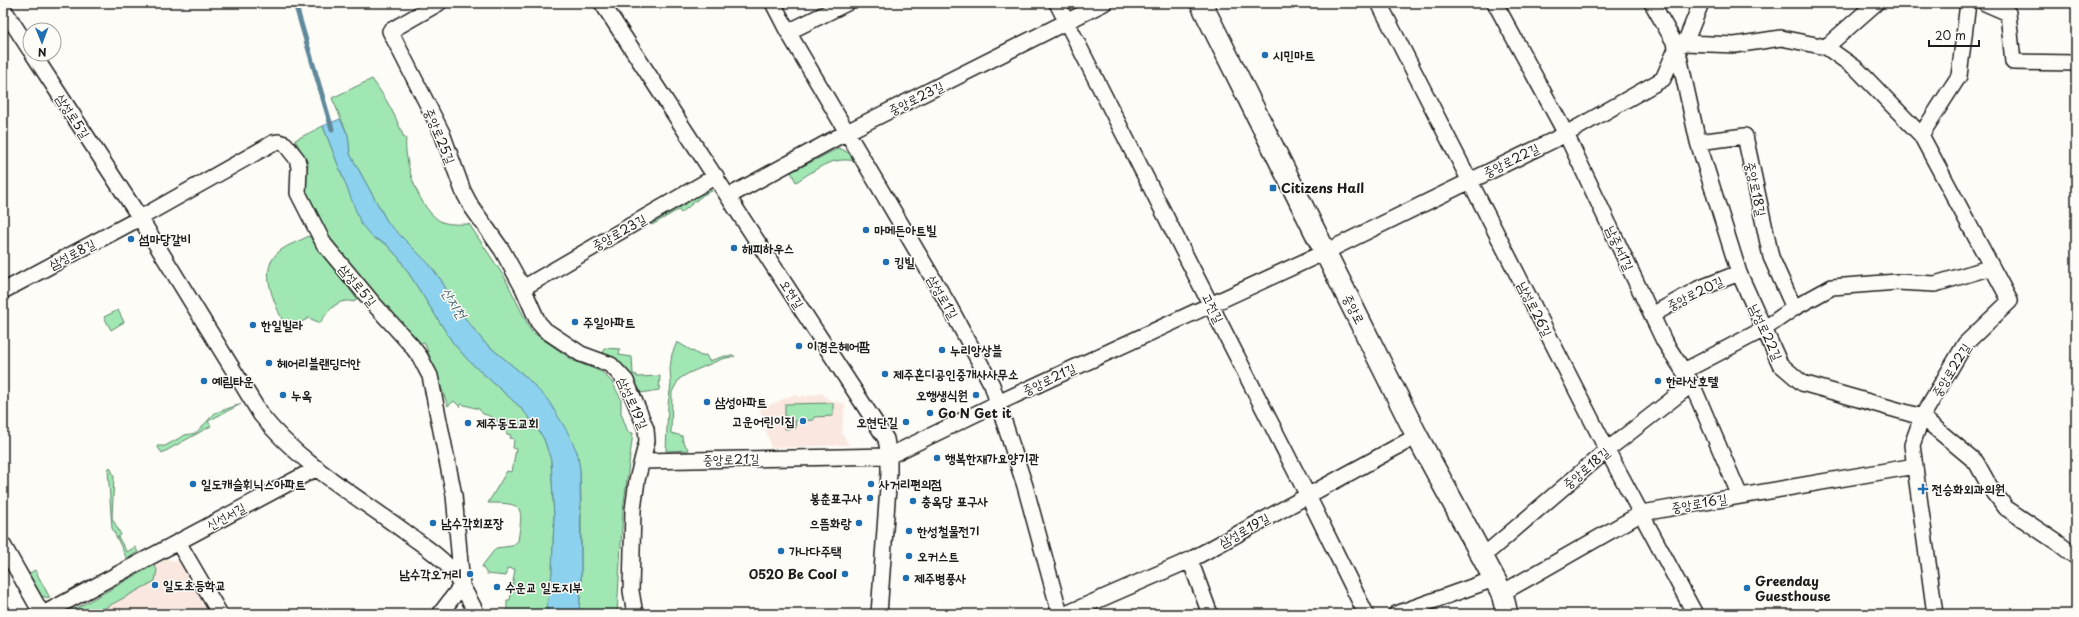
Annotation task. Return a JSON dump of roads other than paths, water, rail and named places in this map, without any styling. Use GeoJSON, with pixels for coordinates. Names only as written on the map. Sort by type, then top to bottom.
{"type":"FeatureCollection","features":[{"type":"Feature","properties":{"kind":"main road","name":"중앙로"},"geometry":{"type":"LineString","coordinates":[[1201,3],[1417,436],[1498,586],[1507,614]]}},
{"type":"Feature","properties":{"kind":"street","name":"중앙로25길"},"geometry":{"type":"LineString","coordinates":[[439,3],[390,31],[442,133],[454,168],[471,206],[502,250],[523,288]]}},
{"type":"Feature","properties":{"kind":"street","name":"오현길"},"geometry":{"type":"LineString","coordinates":[[602,3],[886,439],[889,456],[879,614]]}},
{"type":"Feature","properties":{"kind":"street","name":"삼성로1길"},"geometry":{"type":"LineString","coordinates":[[773,3],[788,32],[951,311],[992,385],[1025,486],[1060,614]]}},
{"type":"Feature","properties":{"kind":"street"},"geometry":{"type":"LineString","coordinates":[[788,32],[847,3]]}},
{"type":"Feature","properties":{"kind":"street","name":"고전길"},"geometry":{"type":"LineString","coordinates":[[1057,3],[1211,304],[1366,614]]}},
{"type":"Feature","properties":{"kind":"street","name":"중앙로23길"},"geometry":{"type":"LineString","coordinates":[[729,196],[847,132],[1067,23],[1104,3]]}},
{"type":"Feature","properties":{"kind":"street","name":"남성로26길"},"geometry":{"type":"LineString","coordinates":[[1379,3],[1607,450],[1695,614]]}},
{"type":"Feature","properties":{"kind":"street","name":"남중서1길"},"geometry":{"type":"LineString","coordinates":[[1495,3],[1566,134],[1664,341],[1688,377],[1740,496]]}},
{"type":"Feature","properties":{"kind":"street","name":"남성로22길"},"geometry":{"type":"LineString","coordinates":[[1652,3],[1681,45],[1698,142],[1739,273],[1780,364],[1802,383],[1922,417],[1976,462],[1990,487],[2006,508],[2076,557]]}},
{"type":"Feature","properties":{"kind":"street"},"geometry":{"type":"LineString","coordinates":[[1681,45],[1702,3]]}},
{"type":"Feature","properties":{"kind":"street"},"geometry":{"type":"LineString","coordinates":[[1826,47],[1876,3]]}},
{"type":"Feature","properties":{"kind":"street"},"geometry":{"type":"LineString","coordinates":[[1921,135],[1959,76],[1968,3]]}},
{"type":"Feature","properties":{"kind":"street"},"geometry":{"type":"LineString","coordinates":[[1985,3],[2008,13],[2013,62],[2076,63]]}},
{"type":"Feature","properties":{"kind":"street"},"geometry":{"type":"LineString","coordinates":[[3,8],[22,38]]}},
{"type":"Feature","properties":{"kind":"street","name":"중앙로22길"},"geometry":{"type":"LineString","coordinates":[[1325,252],[1566,134],[1663,79],[1681,45],[1735,45],[1781,38],[1826,47],[1858,69],[1921,135],[2010,301],[1965,344],[1922,417],[1912,445],[1934,614]]}},
{"type":"Feature","properties":{"kind":"street","name":"삼성로5길"},"geometry":{"type":"LineString","coordinates":[[38,62],[140,218],[261,415],[285,442],[317,468],[446,564],[462,585],[476,612]]}},
{"type":"Feature","properties":{"kind":"street","name":"중앙로18길"},"geometry":{"type":"LineString","coordinates":[[1698,142],[1745,136],[1771,257],[1794,308]]}},
{"type":"Feature","properties":{"kind":"street","name":"삼성로5길"},"geometry":{"type":"LineString","coordinates":[[140,218],[273,143],[279,142],[284,144],[293,153],[299,167],[298,193],[320,239],[372,302],[411,345],[420,357],[430,376],[454,495],[462,585]]}},
{"type":"Feature","properties":{"kind":"street","name":"중앙로23길"},"geometry":{"type":"LineString","coordinates":[[523,288],[716,176]]}},
{"type":"Feature","properties":{"kind":"street","name":"삼성로8길"},"geometry":{"type":"LineString","coordinates":[[3,291],[140,218]]}},
{"type":"Feature","properties":{"kind":"street","name":"중앙로21길"},"geometry":{"type":"LineString","coordinates":[[643,461],[889,456],[998,403],[1325,252]]}},
{"type":"Feature","properties":{"kind":"street","name":"중앙로18길"},"geometry":{"type":"LineString","coordinates":[[1482,557],[1607,450],[1688,377],[1794,308],[1832,287],[1897,282],[1935,284],[1992,267]]}},
{"type":"Feature","properties":{"kind":"street","name":"중앙로20길"},"geometry":{"type":"LineString","coordinates":[[1652,315],[1698,289],[1739,273]]}},
{"type":"Feature","properties":{"kind":"street","name":"삼성로19길"},"geometry":{"type":"LineString","coordinates":[[523,288],[538,322],[545,330],[581,354],[611,365],[626,381],[646,429],[647,441],[637,480],[633,510],[631,591],[635,614]]}},
{"type":"Feature","properties":{"kind":"street","name":"삼성로19길"},"geometry":{"type":"LineString","coordinates":[[1066,614],[1190,560],[1417,436]]}},
{"type":"Feature","properties":{"kind":"street","name":"중앙로16길"},"geometry":{"type":"LineString","coordinates":[[1396,614],[1498,586],[1642,513],[1915,466]]}},
{"type":"Feature","properties":{"kind":"street","name":"신선서길"},"geometry":{"type":"LineString","coordinates":[[43,614],[317,468]]}},
{"type":"Feature","properties":{"kind":"street"},"geometry":{"type":"LineString","coordinates":[[178,542],[220,614]]}},
{"type":"Feature","properties":{"kind":"street"},"geometry":{"type":"LineString","coordinates":[[3,545],[43,614]]}},
{"type":"Feature","properties":{"kind":"street"},"geometry":{"type":"LineString","coordinates":[[1190,560],[1210,614]]}},
{"type":"Feature","properties":{"kind":"street"},"geometry":{"type":"LineString","coordinates":[[440,614],[462,585]]}},
{"type":"Feature","properties":{"kind":"water"},"geometry":{"type":"Polygon","coordinates":[[[340,119],[348,135],[350,154],[388,223],[429,264],[441,280],[456,307],[484,342],[526,377],[548,400],[567,431],[577,452],[580,470],[581,578],[579,614],[546,614],[552,573],[554,518],[551,460],[544,439],[533,422],[519,406],[469,361],[453,343],[399,258],[386,244],[372,237],[361,224],[323,126],[340,119]]]}},
{"type":"Feature","properties":{"kind":"waterway","name":"산지천"},"geometry":{"type":"LineString","coordinates":[[295,3],[332,129]]}},
{"type":"Feature","properties":{"kind":"place","name":"시민마트"},"geometry":{"type":"Point","coordinates":[1265,55]}},
{"type":"Feature","properties":{"kind":"place","name":"Citizens Hall"},"geometry":{"type":"Point","coordinates":[1273,188]}},
{"type":"Feature","properties":{"kind":"place","name":"마메든아트빌"},"geometry":{"type":"Point","coordinates":[866,230]}},
{"type":"Feature","properties":{"kind":"place","name":"섬마당갈비"},"geometry":{"type":"Point","coordinates":[131,239]}},
{"type":"Feature","properties":{"kind":"place","name":"해피하우스"},"geometry":{"type":"Point","coordinates":[734,248]}},
{"type":"Feature","properties":{"kind":"place","name":"킹빌"},"geometry":{"type":"Point","coordinates":[886,262]}},
{"type":"Feature","properties":{"kind":"place","name":"주일아파트"},"geometry":{"type":"Point","coordinates":[575,322]}},
{"type":"Feature","properties":{"kind":"place","name":"한일빌라"},"geometry":{"type":"Point","coordinates":[253,325]}},
{"type":"Feature","properties":{"kind":"place","name":"이경은헤어팜"},"geometry":{"type":"Point","coordinates":[799,346]}},
{"type":"Feature","properties":{"kind":"place","name":"누리앙상블"},"geometry":{"type":"Point","coordinates":[942,350]}},
{"type":"Feature","properties":{"kind":"place","name":"헤어리블랜딩더안"},"geometry":{"type":"Point","coordinates":[269,363]}},
{"type":"Feature","properties":{"kind":"place","name":"제주혼디공인중개사사무소"},"geometry":{"type":"Point","coordinates":[885,374]}},
{"type":"Feature","properties":{"kind":"place","name":"예림타운"},"geometry":{"type":"Point","coordinates":[204,381]}},
{"type":"Feature","properties":{"kind":"place","name":"한라산호텔"},"geometry":{"type":"Point","coordinates":[1658,381]}},
{"type":"Feature","properties":{"kind":"place","name":"누옥"},"geometry":{"type":"Point","coordinates":[283,395]}},
{"type":"Feature","properties":{"kind":"place","name":"오행생식원"},"geometry":{"type":"Point","coordinates":[976,395]}},
{"type":"Feature","properties":{"kind":"place","name":"삼성아파트"},"geometry":{"type":"Point","coordinates":[707,402]}},
{"type":"Feature","properties":{"kind":"place","name":"Go N Get it"},"geometry":{"type":"Point","coordinates":[930,413]}},
{"type":"Feature","properties":{"kind":"place","name":"고운어린이집"},"geometry":{"type":"Point","coordinates":[803,421]}},
{"type":"Feature","properties":{"kind":"place","name":"오현단길"},"geometry":{"type":"Point","coordinates":[906,422]}},
{"type":"Feature","properties":{"kind":"place","name":"제주동도교회"},"geometry":{"type":"Point","coordinates":[468,423]}},
{"type":"Feature","properties":{"kind":"place","name":"행복한재가요양기관"},"geometry":{"type":"Point","coordinates":[937,458]}},
{"type":"Feature","properties":{"kind":"place","name":"일도캐슬휘닉스아파트"},"geometry":{"type":"Point","coordinates":[193,484]}},
{"type":"Feature","properties":{"kind":"place","name":"사거리편의점"},"geometry":{"type":"Point","coordinates":[871,484]}},
{"type":"Feature","properties":{"kind":"place","name":"전승화외과의원"},"geometry":{"type":"Point","coordinates":[1923,489]}},
{"type":"Feature","properties":{"kind":"place","name":"봉춘표구사"},"geometry":{"type":"Point","coordinates":[870,498]}},
{"type":"Feature","properties":{"kind":"place","name":"충옥당 표구사"},"geometry":{"type":"Point","coordinates":[913,501]}},
{"type":"Feature","properties":{"kind":"place","name":"남수각회포장"},"geometry":{"type":"Point","coordinates":[433,523]}},
{"type":"Feature","properties":{"kind":"place","name":"으뜸화랑"},"geometry":{"type":"Point","coordinates":[859,523]}},
{"type":"Feature","properties":{"kind":"place","name":"한성철물전기"},"geometry":{"type":"Point","coordinates":[909,531]}},
{"type":"Feature","properties":{"kind":"place","name":"가나다주택"},"geometry":{"type":"Point","coordinates":[781,551]}},
{"type":"Feature","properties":{"kind":"place","name":"오커스트"},"geometry":{"type":"Point","coordinates":[909,556]}},
{"type":"Feature","properties":{"kind":"place","name":"남수각오거리"},"geometry":{"type":"Point","coordinates":[470,574]}},
{"type":"Feature","properties":{"kind":"place","name":"0520 Be Cool"},"geometry":{"type":"Point","coordinates":[845,574]}},
{"type":"Feature","properties":{"kind":"place","name":"제주병풍사"},"geometry":{"type":"Point","coordinates":[906,578]}},
{"type":"Feature","properties":{"kind":"place","name":"일도초등학교"},"geometry":{"type":"Point","coordinates":[155,585]}},
{"type":"Feature","properties":{"kind":"place","name":"수운교 일도지부"},"geometry":{"type":"Point","coordinates":[497,587]}},
{"type":"Feature","properties":{"kind":"place","name":"Greenday Guesthouse"},"geometry":{"type":"Point","coordinates":[1747,588]}}]}
